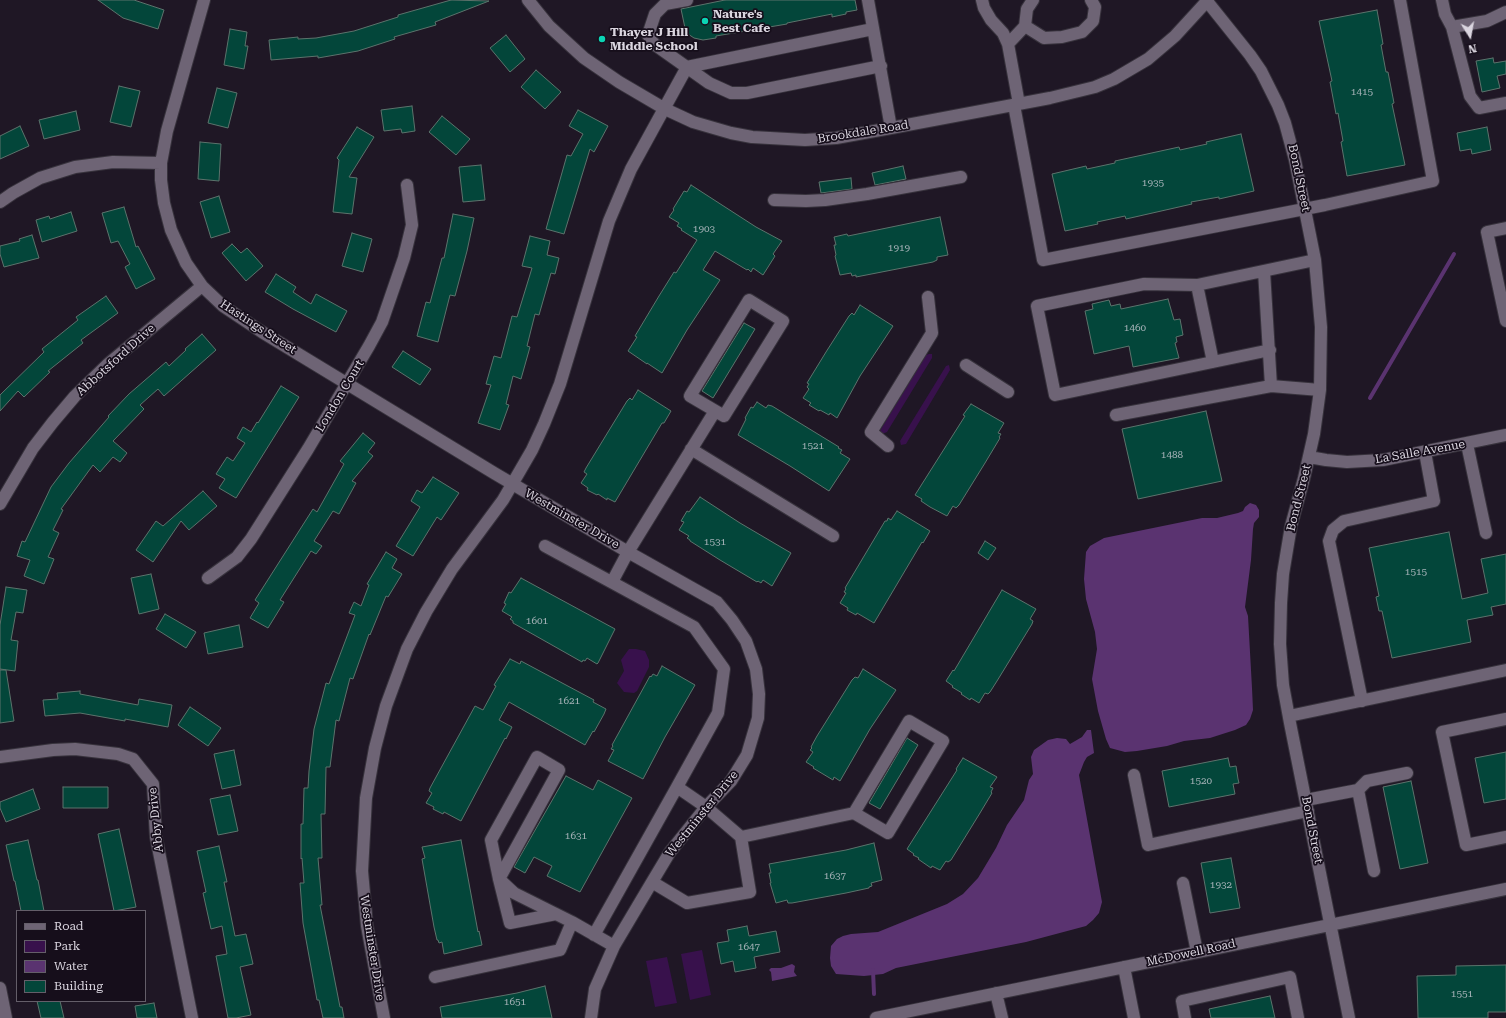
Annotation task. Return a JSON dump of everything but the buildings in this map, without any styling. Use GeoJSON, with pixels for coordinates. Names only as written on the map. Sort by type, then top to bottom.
{"type":"FeatureCollection","features":[{"type":"Feature","properties":{"kind":"street","name":"Hastings Street"},"geometry":{"type":"LineString","coordinates":[[204,0],[167,131],[161,163],[161,180],[164,203],[171,230],[186,263],[202,286],[236,316],[513,484]]}},
{"type":"Feature","properties":{"kind":"street","name":"Brookdale Road"},"geometry":{"type":"LineString","coordinates":[[528,0],[549,26],[584,58],[619,82],[665,109],[694,122],[714,128],[752,137],[777,140],[836,138],[1076,93],[1095,87],[1114,79],[1142,63],[1162,48],[1175,36],[1207,0]]}},
{"type":"Feature","properties":{"kind":"street"},"geometry":{"type":"LineString","coordinates":[[687,0],[665,4],[655,14],[648,35],[654,44],[709,83],[731,93],[747,93],[881,66]]}},
{"type":"Feature","properties":{"kind":"street"},"geometry":{"type":"LineString","coordinates":[[868,0],[891,128]]}},
{"type":"Feature","properties":{"kind":"street"},"geometry":{"type":"LineString","coordinates":[[982,0],[984,8],[1003,33],[1008,44],[1016,104],[1043,260],[1306,209],[1433,181],[1400,0]]}},
{"type":"Feature","properties":{"kind":"street"},"geometry":{"type":"LineString","coordinates":[[1008,44],[1025,26],[1027,9],[1033,0]]}},
{"type":"Feature","properties":{"kind":"street"},"geometry":{"type":"LineString","coordinates":[[1025,26],[1044,38],[1062,37],[1082,32],[1093,21],[1095,7],[1092,0]]}},
{"type":"Feature","properties":{"kind":"street","name":"Bond Street"},"geometry":{"type":"LineString","coordinates":[[1207,0],[1250,55],[1270,88],[1285,123],[1291,141],[1306,209],[1315,260],[1321,327],[1320,390],[1318,412],[1309,457],[1292,526],[1284,574],[1281,603],[1280,644],[1289,716],[1349,1018]]}},
{"type":"Feature","properties":{"kind":"street"},"geometry":{"type":"LineString","coordinates":[[1442,0],[1445,14],[1452,27],[1470,96],[1479,108],[1506,103]]}},
{"type":"Feature","properties":{"kind":"street"},"geometry":{"type":"LineString","coordinates":[[1452,27],[1487,22],[1506,13]]}},
{"type":"Feature","properties":{"kind":"street"},"geometry":{"type":"LineString","coordinates":[[687,67],[873,29]]}},
{"type":"Feature","properties":{"kind":"street","name":"Westminster Drive"},"geometry":{"type":"LineString","coordinates":[[384,1018],[367,926],[362,871],[366,798],[375,748],[386,706],[400,667],[416,631],[439,588],[500,505],[541,431],[560,384],[617,198],[642,146],[665,109],[687,67]]}},
{"type":"Feature","properties":{"kind":"street"},"geometry":{"type":"LineString","coordinates":[[0,202],[40,178],[75,168],[113,162],[161,163]]}},
{"type":"Feature","properties":{"kind":"street"},"geometry":{"type":"LineString","coordinates":[[774,200],[825,200],[961,177]]}},
{"type":"Feature","properties":{"kind":"street","name":"London Court"},"geometry":{"type":"LineString","coordinates":[[208,578],[237,557],[251,539],[347,384],[382,322],[404,258],[412,225],[406,185]]}},
{"type":"Feature","properties":{"kind":"street"},"geometry":{"type":"LineString","coordinates":[[1506,228],[1487,232],[1506,321]]}},
{"type":"Feature","properties":{"kind":"street"},"geometry":{"type":"LineString","coordinates":[[1270,350],[1055,395],[1037,306],[1144,284],[1197,285],[1315,260]]}},
{"type":"Feature","properties":{"kind":"street"},"geometry":{"type":"LineString","coordinates":[[1264,271],[1271,386]]}},
{"type":"Feature","properties":{"kind":"street"},"geometry":{"type":"LineString","coordinates":[[1197,285],[1213,362]]}},
{"type":"Feature","properties":{"kind":"street","name":"Abbotsford Drive"},"geometry":{"type":"LineString","coordinates":[[0,504],[33,448],[76,396],[108,364],[202,286]]}},
{"type":"Feature","properties":{"kind":"street"},"geometry":{"type":"LineString","coordinates":[[888,446],[871,432],[932,333],[928,297]]}},
{"type":"Feature","properties":{"kind":"street"},"geometry":{"type":"LineString","coordinates":[[749,300],[782,321],[724,416],[715,411],[690,396],[749,300]]}},
{"type":"Feature","properties":{"kind":"street"},"geometry":{"type":"LineString","coordinates":[[966,365],[1008,392]]}},
{"type":"Feature","properties":{"kind":"street"},"geometry":{"type":"LineString","coordinates":[[1116,415],[1271,386],[1320,390]]}},
{"type":"Feature","properties":{"kind":"street"},"geometry":{"type":"LineString","coordinates":[[612,582],[628,552],[715,411]]}},
{"type":"Feature","properties":{"kind":"street","name":"La Salle Avenue"},"geometry":{"type":"LineString","coordinates":[[1309,457],[1326,460],[1368,462],[1397,458],[1506,435]]}},
{"type":"Feature","properties":{"kind":"street"},"geometry":{"type":"LineString","coordinates":[[1467,444],[1486,533]]}},
{"type":"Feature","properties":{"kind":"street"},"geometry":{"type":"LineString","coordinates":[[691,449],[833,536]]}},
{"type":"Feature","properties":{"kind":"street"},"geometry":{"type":"LineString","coordinates":[[1362,701],[1329,541],[1333,530],[1344,521],[1434,501],[1425,452]]}},
{"type":"Feature","properties":{"kind":"street","name":"Westminster Drive"},"geometry":{"type":"LineString","coordinates":[[513,484],[716,602],[732,620],[746,640],[756,669],[759,694],[758,718],[746,755],[731,781],[706,807],[670,852],[614,946],[595,989],[591,1018]]}},
{"type":"Feature","properties":{"kind":"street"},"geometry":{"type":"LineString","coordinates":[[545,546],[694,627],[724,669],[718,713],[594,935]]}},
{"type":"Feature","properties":{"kind":"street"},"geometry":{"type":"LineString","coordinates":[[1289,716],[1506,670]]}},
{"type":"Feature","properties":{"kind":"street"},"geometry":{"type":"LineString","coordinates":[[1506,719],[1442,732],[1466,845],[1506,837]]}},
{"type":"Feature","properties":{"kind":"street"},"geometry":{"type":"LineString","coordinates":[[741,837],[854,813],[888,833],[943,741],[909,721],[854,813]]}},
{"type":"Feature","properties":{"kind":"street","name":"Abby Drive"},"geometry":{"type":"LineString","coordinates":[[0,757],[53,750],[74,749],[118,754],[133,759],[153,784],[156,837],[192,1018]]}},
{"type":"Feature","properties":{"kind":"street"},"geometry":{"type":"LineString","coordinates":[[499,879],[559,770],[536,757],[491,840],[499,879],[510,923],[556,914]]}},
{"type":"Feature","properties":{"kind":"street"},"geometry":{"type":"LineString","coordinates":[[1134,775],[1148,845],[1307,806],[1358,790],[1367,781],[1407,773]]}},
{"type":"Feature","properties":{"kind":"street"},"geometry":{"type":"LineString","coordinates":[[652,882],[687,903],[750,892],[741,837],[706,807],[677,786]]}},
{"type":"Feature","properties":{"kind":"street"},"geometry":{"type":"LineString","coordinates":[[1358,790],[1374,871]]}},
{"type":"Feature","properties":{"kind":"street"},"geometry":{"type":"LineString","coordinates":[[499,879],[514,893],[572,922],[614,946]]}},
{"type":"Feature","properties":{"kind":"street"},"geometry":{"type":"LineString","coordinates":[[1183,883],[1197,952]]}},
{"type":"Feature","properties":{"kind":"street","name":"McDowell Road"},"geometry":{"type":"LineString","coordinates":[[876,1018],[1506,889]]}},
{"type":"Feature","properties":{"kind":"street"},"geometry":{"type":"LineString","coordinates":[[435,977],[560,950],[572,922]]}},
{"type":"Feature","properties":{"kind":"street"},"geometry":{"type":"LineString","coordinates":[[1124,967],[1134,1018]]}},
{"type":"Feature","properties":{"kind":"street"},"geometry":{"type":"LineString","coordinates":[[1185,1018],[1182,1001],[1290,977],[1298,1018]]}},
{"type":"Feature","properties":{"kind":"street"},"geometry":{"type":"LineString","coordinates":[[0,988],[6,1018]]}},
{"type":"Feature","properties":{"kind":"street"},"geometry":{"type":"LineString","coordinates":[[996,993],[1002,1018]]}},
{"type":"Feature","properties":{"kind":"green space"},"geometry":{"type":"Polygon","coordinates":[[[932,354],[932,358],[887,432],[882,434],[880,432],[881,429],[926,355],[932,354]]]}},
{"type":"Feature","properties":{"kind":"green space"},"geometry":{"type":"Polygon","coordinates":[[[949,365],[950,370],[906,444],[901,445],[900,441],[946,366],[949,365]]]}},
{"type":"Feature","properties":{"kind":"green space"},"geometry":{"type":"Polygon","coordinates":[[[629,649],[645,651],[649,660],[649,667],[637,691],[634,693],[624,692],[617,683],[624,671],[621,660],[629,649]]]}},
{"type":"Feature","properties":{"kind":"green space"},"geometry":{"type":"Polygon","coordinates":[[[702,950],[711,995],[690,1000],[681,954],[702,950]]]}},
{"type":"Feature","properties":{"kind":"green space"},"geometry":{"type":"Polygon","coordinates":[[[667,957],[677,1003],[655,1007],[646,961],[667,957]]]}},
{"type":"Feature","properties":{"kind":"water"},"geometry":{"type":"Polygon","coordinates":[[[1250,503],[1256,505],[1259,510],[1259,517],[1254,523],[1253,529],[1245,607],[1248,616],[1253,710],[1250,719],[1246,725],[1210,738],[1184,741],[1167,746],[1137,751],[1125,752],[1110,748],[1098,711],[1092,679],[1097,649],[1095,632],[1086,599],[1084,579],[1086,552],[1090,546],[1104,538],[1202,518],[1217,518],[1238,513],[1243,511],[1250,503]]]}},
{"type":"Feature","properties":{"kind":"water"},"geometry":{"type":"Polygon","coordinates":[[[1087,730],[1091,730],[1094,753],[1087,757],[1079,775],[1102,902],[1099,913],[1093,920],[1086,926],[1026,942],[896,968],[883,974],[864,976],[836,974],[831,966],[830,958],[831,946],[837,939],[851,934],[878,932],[947,904],[963,894],[978,878],[996,848],[1007,825],[1024,800],[1029,780],[1033,774],[1031,757],[1034,750],[1048,740],[1057,738],[1066,739],[1070,744],[1082,737],[1087,730]]]}},
{"type":"Feature","properties":{"kind":"water"},"geometry":{"type":"Polygon","coordinates":[[[792,964],[795,966],[794,972],[797,976],[772,981],[771,972],[769,970],[771,968],[781,968],[792,964]]]}},
{"type":"Feature","properties":{"kind":"waterway"},"geometry":{"type":"LineString","coordinates":[[1370,398],[1454,254]]}},
{"type":"Feature","properties":{"kind":"waterway"},"geometry":{"type":"LineString","coordinates":[[873,970],[874,994]]}},
{"type":"Feature","properties":{"kind":"place","name":"Nature's Best Cafe"},"geometry":{"type":"Point","coordinates":[705,21]}},
{"type":"Feature","properties":{"kind":"place","name":"Thayer J Hill Middle School"},"geometry":{"type":"Point","coordinates":[602,39]}}]}
